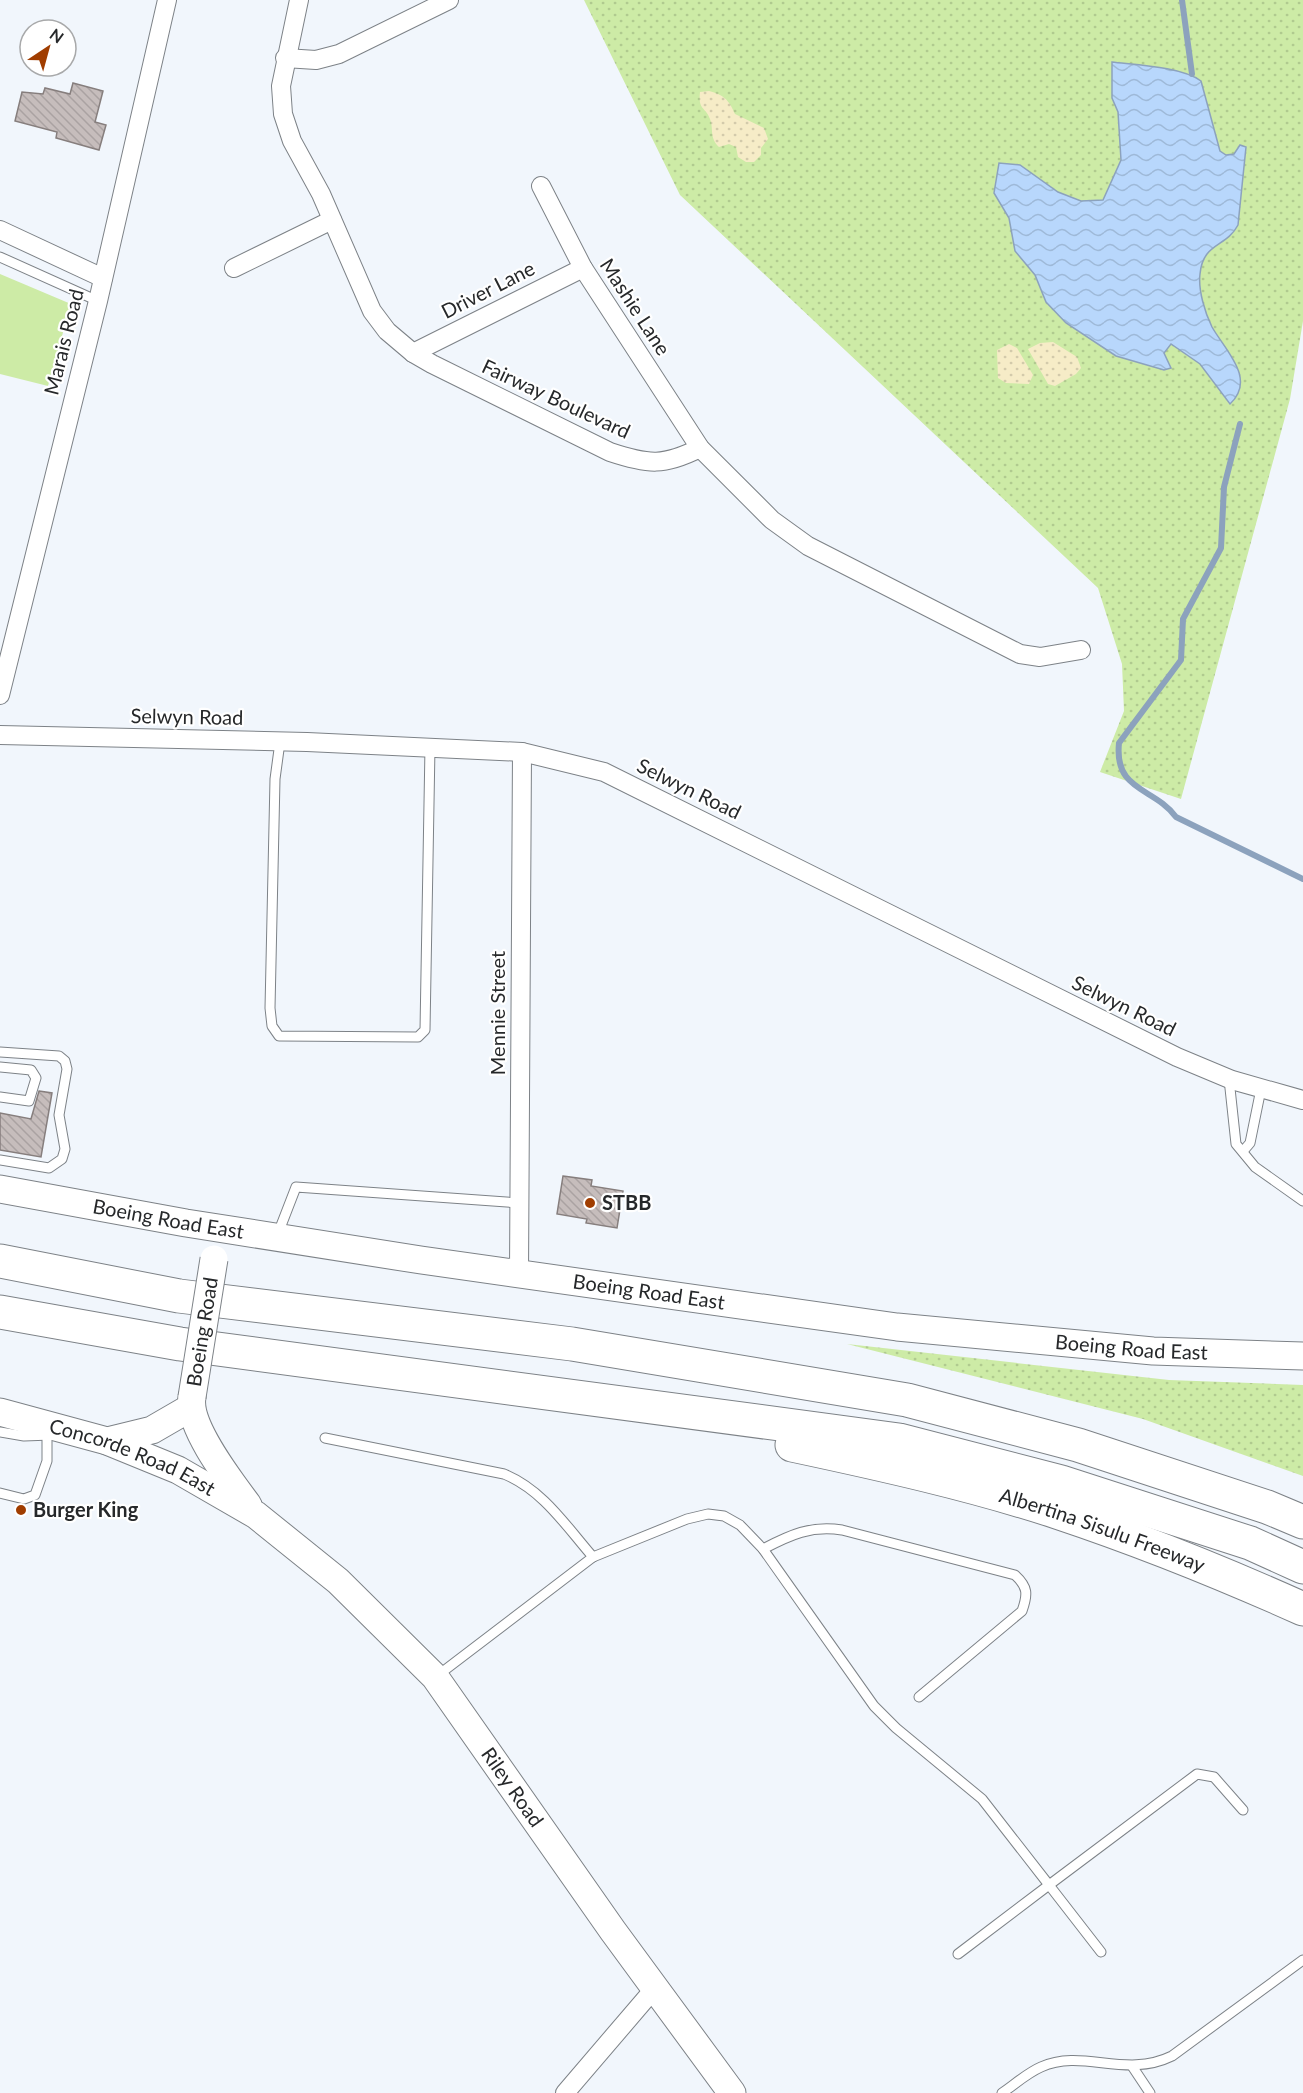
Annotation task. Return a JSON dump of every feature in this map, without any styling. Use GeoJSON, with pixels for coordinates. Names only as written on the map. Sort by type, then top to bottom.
{"type":"FeatureCollection","features":[{"type":"Feature","properties":{"kind":"highway"},"geometry":{"type":"LineString","coordinates":[[0,1261],[179,1296],[572,1344],[907,1400],[1078,1445],[1267,1507],[1303,1522]]}},
{"type":"Feature","properties":{"kind":"highway"},"geometry":{"type":"LineString","coordinates":[[0,1312],[180,1344],[899,1440],[1061,1482],[1250,1543],[1303,1567]]}},
{"type":"Feature","properties":{"kind":"highway","name":"Albertina Sisulu Freeway"},"geometry":{"type":"LineString","coordinates":[[565,1394],[895,1468],[1056,1512],[1227,1575],[1303,1609]]}},
{"type":"Feature","properties":{"kind":"main road","name":"Boeing Road East"},"geometry":{"type":"LineString","coordinates":[[0,1189],[186,1223],[519,1274],[897,1327],[1153,1351],[1303,1356]]}},
{"type":"Feature","properties":{"kind":"main road","name":"Boeing Road"},"geometry":{"type":"LineString","coordinates":[[186,1223],[214,1257],[191,1402],[217,1464],[256,1515]]}},
{"type":"Feature","properties":{"kind":"main road","name":"Boeing Road"},"geometry":{"type":"LineString","coordinates":[[214,1257],[240,1243],[351,1248]]}},
{"type":"Feature","properties":{"kind":"main road","name":"Boeing Road"},"geometry":{"type":"LineString","coordinates":[[107,1441],[152,1430],[191,1402]]}},
{"type":"Feature","properties":{"kind":"main road","name":"Concorde Road East"},"geometry":{"type":"LineString","coordinates":[[0,1412],[57,1433],[107,1441],[177,1470],[256,1515]]}},
{"type":"Feature","properties":{"kind":"main road","name":"Riley Road"},"geometry":{"type":"LineString","coordinates":[[256,1515],[338,1581],[435,1677],[654,1989],[732,2093]]}},
{"type":"Feature","properties":{"kind":"street","name":"Marais Road"},"geometry":{"type":"LineString","coordinates":[[1,685],[98,301],[167,0]]}},
{"type":"Feature","properties":{"kind":"street","name":"Fairway Boulevard"},"geometry":{"type":"LineString","coordinates":[[299,0],[285,58],[281,86],[283,114],[292,141],[333,219],[372,310],[387,331],[413,353],[610,452],[634,460],[674,461],[700,448]]}},
{"type":"Feature","properties":{"kind":"street"},"geometry":{"type":"LineString","coordinates":[[285,58],[316,60],[339,54],[449,0]]}},
{"type":"Feature","properties":{"kind":"street","name":"Mashie Lane"},"geometry":{"type":"LineString","coordinates":[[541,186],[583,268],[700,448]]}},
{"type":"Feature","properties":{"kind":"street"},"geometry":{"type":"LineString","coordinates":[[234,268],[333,219]]}},
{"type":"Feature","properties":{"kind":"street"},"geometry":{"type":"LineString","coordinates":[[0,230],[103,278]]}},
{"type":"Feature","properties":{"kind":"street","name":"Driver Lane"},"geometry":{"type":"LineString","coordinates":[[413,353],[583,268]]}},
{"type":"Feature","properties":{"kind":"street"},"geometry":{"type":"LineString","coordinates":[[700,448],[772,520],[808,546],[1020,654],[1040,657],[1081,650]]}},
{"type":"Feature","properties":{"kind":"street","name":"Selwyn Road"},"geometry":{"type":"LineString","coordinates":[[0,735],[280,742],[522,752],[604,772],[1177,1058],[1229,1079],[1303,1100]]}},
{"type":"Feature","properties":{"kind":"street","name":"Mennie Street"},"geometry":{"type":"LineString","coordinates":[[519,1274],[522,752]]}},
{"type":"Feature","properties":{"kind":"street"},"geometry":{"type":"LineString","coordinates":[[565,2093],[654,1989]]}},
{"type":"Feature","properties":{"kind":"lane"},"geometry":{"type":"LineString","coordinates":[[0,257],[98,301]]}},
{"type":"Feature","properties":{"kind":"lane"},"geometry":{"type":"LineString","coordinates":[[280,742],[275,779],[270,1008],[272,1026],[279,1035],[418,1037],[425,1030],[430,747]]}},
{"type":"Feature","properties":{"kind":"lane"},"geometry":{"type":"LineString","coordinates":[[0,1052],[59,1056],[65,1061],[67,1069],[59,1115],[65,1149],[62,1159],[48,1168],[0,1160]]}},
{"type":"Feature","properties":{"kind":"lane"},"geometry":{"type":"LineString","coordinates":[[0,1067],[31,1070],[36,1078],[29,1101],[0,1097]]}},
{"type":"Feature","properties":{"kind":"lane"},"geometry":{"type":"LineString","coordinates":[[1229,1079],[1236,1144],[1244,1150],[1255,1167],[1303,1201]]}},
{"type":"Feature","properties":{"kind":"lane"},"geometry":{"type":"LineString","coordinates":[[1244,1150],[1250,1143],[1261,1089]]}},
{"type":"Feature","properties":{"kind":"lane"},"geometry":{"type":"LineString","coordinates":[[277,1237],[296,1187],[519,1203]]}},
{"type":"Feature","properties":{"kind":"lane"},"geometry":{"type":"LineString","coordinates":[[0,1432],[30,1436],[57,1433],[35,1495],[24,1499],[0,1493]]}},
{"type":"Feature","properties":{"kind":"lane"},"geometry":{"type":"LineString","coordinates":[[325,1438],[504,1474],[523,1482],[540,1495],[593,1557]]}},
{"type":"Feature","properties":{"kind":"lane"},"geometry":{"type":"LineString","coordinates":[[435,1677],[593,1557],[687,1519],[708,1514],[724,1516],[740,1526],[763,1549],[874,1706],[896,1728],[982,1799],[1101,1952]]}},
{"type":"Feature","properties":{"kind":"lane"},"geometry":{"type":"LineString","coordinates":[[763,1549],[806,1529],[823,1527],[1015,1575],[1024,1583],[1027,1592],[1022,1611],[920,1697]]}},
{"type":"Feature","properties":{"kind":"lane"},"geometry":{"type":"LineString","coordinates":[[958,1954],[1197,1774],[1214,1778],[1243,1810]]}},
{"type":"Feature","properties":{"kind":"lane"},"geometry":{"type":"LineString","coordinates":[[1002,2093],[1040,2067],[1056,2063],[1073,2061],[1132,2066],[1157,2063],[1172,2056],[1303,1960]]}},
{"type":"Feature","properties":{"kind":"lane"},"geometry":{"type":"LineString","coordinates":[[1132,2066],[1150,2093]]}},
{"type":"Feature","properties":{"kind":"green space"},"geometry":{"type":"Polygon","coordinates":[[[584,0],[1303,0],[1303,321],[1290,399],[1181,799],[1100,772],[1124,711],[1122,664],[1098,588],[680,195],[584,0]]]}},
{"type":"Feature","properties":{"kind":"green space"},"geometry":{"type":"Polygon","coordinates":[[[0,274],[71,304],[48,386],[0,374],[0,274]]]}},
{"type":"Feature","properties":{"kind":"green space"},"geometry":{"type":"Polygon","coordinates":[[[847,1344],[1169,1380],[1303,1385],[1303,1476],[1143,1419],[847,1344]]]}},
{"type":"Feature","properties":{"kind":"sand"},"geometry":{"type":"Polygon","coordinates":[[[709,91],[725,99],[735,114],[764,128],[768,139],[761,148],[761,155],[754,162],[746,162],[738,157],[736,147],[729,144],[719,147],[716,143],[710,119],[700,102],[700,92],[709,91]]]}},
{"type":"Feature","properties":{"kind":"sand"},"geometry":{"type":"Polygon","coordinates":[[[1053,342],[1077,357],[1081,368],[1076,374],[1055,386],[1048,384],[1028,349],[1040,343],[1053,342]]]}},
{"type":"Feature","properties":{"kind":"sand"},"geometry":{"type":"Polygon","coordinates":[[[1009,344],[1017,348],[1033,375],[1029,384],[1006,383],[998,378],[997,350],[1009,344]]]}},
{"type":"Feature","properties":{"kind":"water"},"geometry":{"type":"Polygon","coordinates":[[[1112,62],[1171,70],[1193,76],[1201,81],[1220,151],[1226,155],[1234,154],[1240,145],[1246,147],[1238,225],[1227,238],[1210,250],[1202,264],[1200,274],[1201,294],[1207,315],[1240,375],[1238,394],[1230,404],[1200,364],[1171,344],[1164,353],[1171,368],[1164,370],[1116,356],[1066,323],[1046,302],[1035,275],[1015,251],[1009,218],[994,193],[999,163],[1020,165],[1058,192],[1081,201],[1103,200],[1121,160],[1118,112],[1112,98],[1112,62]]]}},
{"type":"Feature","properties":{"kind":"building"},"geometry":{"type":"Polygon","coordinates":[[[73,83],[103,91],[95,122],[106,125],[99,150],[56,138],[57,132],[15,121],[22,92],[43,94],[45,88],[70,94],[73,83]]]}},
{"type":"Feature","properties":{"kind":"building"},"geometry":{"type":"Polygon","coordinates":[[[39,1091],[52,1093],[41,1157],[0,1150],[0,1113],[31,1119],[39,1091]]]}},
{"type":"Feature","properties":{"kind":"building","name":"STBB"},"geometry":{"type":"Polygon","coordinates":[[[563,1176],[592,1180],[591,1186],[623,1191],[617,1228],[586,1223],[587,1219],[557,1214],[563,1176]]]}},
{"type":"Feature","properties":{"kind":"waterway"},"geometry":{"type":"LineString","coordinates":[[1182,0],[1192,74]]}},
{"type":"Feature","properties":{"kind":"waterway"},"geometry":{"type":"LineString","coordinates":[[1240,424],[1224,487],[1221,548],[1183,619],[1181,660],[1119,743],[1119,759],[1129,780],[1167,807],[1176,817],[1303,879]]}},
{"type":"Feature","properties":{"kind":"place","name":"STBB"},"geometry":{"type":"Point","coordinates":[590,1203]}},
{"type":"Feature","properties":{"kind":"place","name":"Burger King"},"geometry":{"type":"Point","coordinates":[21,1510]}}]}
